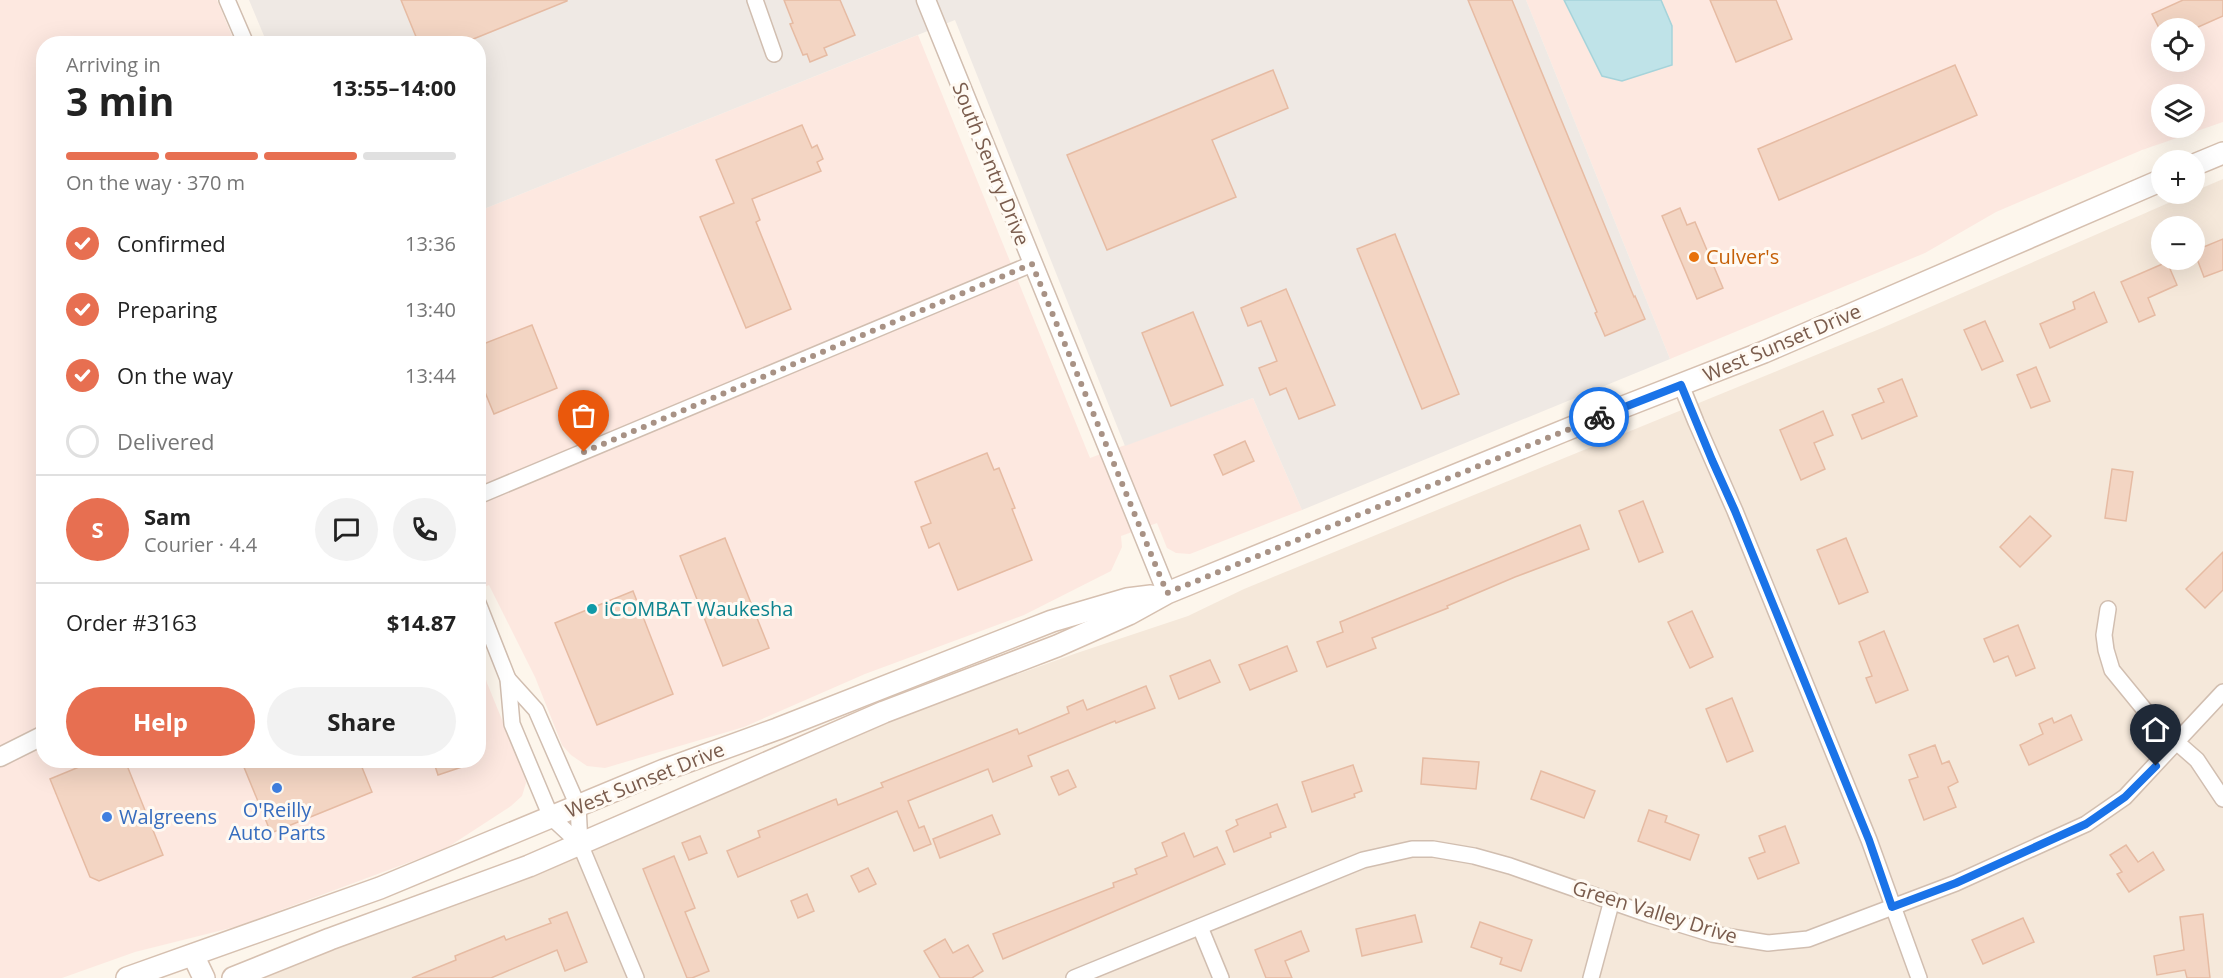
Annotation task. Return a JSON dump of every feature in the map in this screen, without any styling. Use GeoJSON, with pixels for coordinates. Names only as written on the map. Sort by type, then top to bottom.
{"type":"FeatureCollection","features":[{"type":"Feature","properties":{"kind":"main road"},"geometry":{"type":"LineString","coordinates":[[2205,160],[2223,153]]}},
{"type":"Feature","properties":{"kind":"main road","name":"West Sunset Drive"},"geometry":{"type":"LineString","coordinates":[[233,978],[330,939],[529,866],[884,712],[1057,646],[1129,614],[1167,593],[1764,352],[2151,185]]}},
{"type":"Feature","properties":{"kind":"main road","name":"West Sunset Drive"},"geometry":{"type":"LineString","coordinates":[[127,978],[380,888],[664,770],[777,729],[1052,621],[1127,599],[1167,593]]}},
{"type":"Feature","properties":{"kind":"main road"},"geometry":{"type":"LineString","coordinates":[[193,955],[204,978]]}},
{"type":"Feature","properties":{"kind":"street"},"geometry":{"type":"LineString","coordinates":[[227,0],[243,36]]}},
{"type":"Feature","properties":{"kind":"street"},"geometry":{"type":"LineString","coordinates":[[755,0],[774,54]]}},
{"type":"Feature","properties":{"kind":"street","name":"South Sentry Drive"},"geometry":{"type":"LineString","coordinates":[[926,0],[1167,593]]}},
{"type":"Feature","properties":{"kind":"street"},"geometry":{"type":"LineString","coordinates":[[486,493],[1032,264]]}},
{"type":"Feature","properties":{"kind":"street"},"geometry":{"type":"LineString","coordinates":[[1681,385],[1869,840],[1919,978]]}},
{"type":"Feature","properties":{"kind":"street"},"geometry":{"type":"LineString","coordinates":[[2108,609],[2104,635],[2112,670],[2157,725],[2197,760],[2223,799]]}},
{"type":"Feature","properties":{"kind":"street"},"geometry":{"type":"LineString","coordinates":[[486,623],[508,679],[512,724],[551,817],[580,844]]}},
{"type":"Feature","properties":{"kind":"street"},"geometry":{"type":"LineString","coordinates":[[508,679],[536,710],[578,806],[580,844],[636,978]]}},
{"type":"Feature","properties":{"kind":"street","name":"Green Valley Drive"},"geometry":{"type":"LineString","coordinates":[[1074,978],[1363,860],[1412,849],[1433,849],[1474,856],[1510,866],[1712,934],[1768,943],[1808,939],[1956,883],[2086,824],[2125,797],[2223,692]]}},
{"type":"Feature","properties":{"kind":"street"},"geometry":{"type":"LineString","coordinates":[[0,757],[36,739]]}},
{"type":"Feature","properties":{"kind":"street"},"geometry":{"type":"LineString","coordinates":[[1591,978],[1612,900]]}},
{"type":"Feature","properties":{"kind":"street"},"geometry":{"type":"LineString","coordinates":[[1200,927],[1221,978]]}},
{"type":"Feature","properties":{"kind":"shaded area"},"geometry":{"type":"Polygon","coordinates":[[[0,0],[217,0],[232,36],[36,36],[36,768],[486,768],[486,680],[526,783],[522,796],[511,806],[445,849],[235,927],[135,952],[62,978],[0,978],[0,0]]]}},
{"type":"Feature","properties":{"kind":"shaded area"},"geometry":{"type":"Polygon","coordinates":[[[249,0],[1526,0],[1670,359],[1302,510],[1253,398],[1125,446],[955,20],[486,208],[486,36],[264,36],[249,0]]]}},
{"type":"Feature","properties":{"kind":"shaded area"},"geometry":{"type":"Polygon","coordinates":[[[1526,0],[2223,0],[2223,122],[2205,128],[2205,84],[2151,84],[2151,138],[2177,138],[2142,150],[1996,212],[1925,253],[1670,359],[1526,0]]]}},
{"type":"Feature","properties":{"kind":"shaded area"},"geometry":{"type":"Polygon","coordinates":[[[918,35],[1090,458],[1253,398],[1302,510],[1190,554],[1176,553],[1167,548],[1157,523],[1121,536],[1122,547],[1111,571],[1024,615],[865,674],[744,727],[605,768],[587,766],[571,755],[562,745],[535,677],[489,585],[486,586],[486,208],[918,35]]]}},
{"type":"Feature","properties":{"kind":"shaded area"},"geometry":{"type":"Polygon","coordinates":[[[2223,179],[2223,978],[259,978],[365,934],[516,881],[817,753],[881,723],[1188,616],[1244,589],[1882,328],[2166,204],[2205,204],[2205,187],[2223,179]]]}},
{"type":"Feature","properties":{"kind":"water"},"geometry":{"type":"Polygon","coordinates":[[[1564,0],[1661,0],[1672,26],[1672,65],[1622,81],[1602,76],[1564,0]]]}},
{"type":"Feature","properties":{"kind":"building"},"geometry":{"type":"Polygon","coordinates":[[[401,0],[567,0],[481,36],[416,36],[401,0]]]}},
{"type":"Feature","properties":{"kind":"building"},"geometry":{"type":"Polygon","coordinates":[[[784,0],[840,0],[855,35],[824,48],[827,55],[810,62],[807,54],[803,55],[790,24],[793,23],[784,0]]]}},
{"type":"Feature","properties":{"kind":"building"},"geometry":{"type":"Polygon","coordinates":[[[1468,0],[1512,0],[1645,319],[1605,336],[1468,0]]]}},
{"type":"Feature","properties":{"kind":"building"},"geometry":{"type":"Polygon","coordinates":[[[1710,0],[1776,0],[1792,39],[1736,62],[1710,0]]]}},
{"type":"Feature","properties":{"kind":"building"},"geometry":{"type":"Polygon","coordinates":[[[2183,0],[2223,0],[2223,16],[2205,24],[2205,18],[2154,18],[2152,14],[2183,0]]]}},
{"type":"Feature","properties":{"kind":"building"},"geometry":{"type":"Polygon","coordinates":[[[1955,65],[1977,115],[1779,200],[1758,149],[1955,65]]]}},
{"type":"Feature","properties":{"kind":"building"},"geometry":{"type":"Polygon","coordinates":[[[1273,70],[1288,108],[1212,140],[1236,197],[1107,250],[1067,155],[1273,70]]]}},
{"type":"Feature","properties":{"kind":"building"},"geometry":{"type":"Polygon","coordinates":[[[802,125],[812,148],[817,145],[823,159],[817,162],[821,171],[752,199],[760,220],[756,222],[791,309],[746,328],[700,217],[734,203],[716,160],[802,125]]]}},
{"type":"Feature","properties":{"kind":"building","name":"Culver's"},"geometry":{"type":"Polygon","coordinates":[[[1680,208],[1687,225],[1695,222],[1723,288],[1697,299],[1662,216],[1680,208]]]}},
{"type":"Feature","properties":{"kind":"building"},"geometry":{"type":"Polygon","coordinates":[[[1395,234],[1459,394],[1422,409],[1357,249],[1395,234]]]}},
{"type":"Feature","properties":{"kind":"building"},"geometry":{"type":"Polygon","coordinates":[[[2223,239],[2223,270],[2204,277],[2201,270],[2205,270],[2205,246],[2223,239]]]}},
{"type":"Feature","properties":{"kind":"building"},"geometry":{"type":"Polygon","coordinates":[[[2151,269],[2170,270],[2177,285],[2148,298],[2155,315],[2139,322],[2121,282],[2151,269]]]}},
{"type":"Feature","properties":{"kind":"building"},"geometry":{"type":"Polygon","coordinates":[[[1286,289],[1335,405],[1299,419],[1286,388],[1270,395],[1259,368],[1277,361],[1261,321],[1248,326],[1241,308],[1286,289]]]}},
{"type":"Feature","properties":{"kind":"building"},"geometry":{"type":"Polygon","coordinates":[[[2094,292],[2107,322],[2050,348],[2040,324],[2075,309],[2073,302],[2094,292]]]}},
{"type":"Feature","properties":{"kind":"building"},"geometry":{"type":"Polygon","coordinates":[[[1193,312],[1223,385],[1171,406],[1142,333],[1193,312]]]}},
{"type":"Feature","properties":{"kind":"building"},"geometry":{"type":"Polygon","coordinates":[[[1985,321],[2003,361],[1982,370],[1964,330],[1985,321]]]}},
{"type":"Feature","properties":{"kind":"building"},"geometry":{"type":"Polygon","coordinates":[[[532,325],[557,388],[494,414],[486,394],[486,343],[532,325]]]}},
{"type":"Feature","properties":{"kind":"building"},"geometry":{"type":"Polygon","coordinates":[[[2036,367],[2050,401],[2031,408],[2017,375],[2036,367]]]}},
{"type":"Feature","properties":{"kind":"building"},"geometry":{"type":"Polygon","coordinates":[[[1902,379],[1917,416],[1862,439],[1852,415],[1884,402],[1878,389],[1902,379]]]}},
{"type":"Feature","properties":{"kind":"building"},"geometry":{"type":"Polygon","coordinates":[[[1823,411],[1833,435],[1814,443],[1825,469],[1801,480],[1780,430],[1823,411]]]}},
{"type":"Feature","properties":{"kind":"building"},"geometry":{"type":"Polygon","coordinates":[[[1245,441],[1254,461],[1223,475],[1214,455],[1245,441]]]}},
{"type":"Feature","properties":{"kind":"building"},"geometry":{"type":"Polygon","coordinates":[[[987,453],[994,470],[999,468],[1032,560],[958,590],[939,543],[929,548],[921,527],[931,523],[915,482],[987,453]]]}},
{"type":"Feature","properties":{"kind":"building"},"geometry":{"type":"Polygon","coordinates":[[[2112,469],[2133,472],[2126,521],[2105,518],[2112,469]]]}},
{"type":"Feature","properties":{"kind":"building"},"geometry":{"type":"Polygon","coordinates":[[[1643,501],[1663,552],[1639,562],[1619,511],[1643,501]]]}},
{"type":"Feature","properties":{"kind":"building"},"geometry":{"type":"Polygon","coordinates":[[[2030,516],[2051,536],[2020,567],[2000,547],[2030,516]]]}},
{"type":"Feature","properties":{"kind":"building"},"geometry":{"type":"Polygon","coordinates":[[[1580,525],[1589,549],[1515,577],[1447,606],[1448,608],[1372,638],[1376,648],[1327,667],[1317,642],[1343,632],[1340,622],[1580,525]]]}},
{"type":"Feature","properties":{"kind":"building"},"geometry":{"type":"Polygon","coordinates":[[[725,538],[769,648],[723,666],[680,556],[725,538]]]}},
{"type":"Feature","properties":{"kind":"building"},"geometry":{"type":"Polygon","coordinates":[[[1846,538],[1868,592],[1839,604],[1817,550],[1846,538]]]}},
{"type":"Feature","properties":{"kind":"building"},"geometry":{"type":"Polygon","coordinates":[[[2223,552],[2223,590],[2205,608],[2186,589],[2223,552]]]}},
{"type":"Feature","properties":{"kind":"building"},"geometry":{"type":"Polygon","coordinates":[[[633,591],[673,694],[597,725],[555,623],[633,591]]]}},
{"type":"Feature","properties":{"kind":"building"},"geometry":{"type":"Polygon","coordinates":[[[1692,611],[1713,657],[1690,668],[1668,622],[1692,611]]]}},
{"type":"Feature","properties":{"kind":"building"},"geometry":{"type":"Polygon","coordinates":[[[2018,625],[2035,668],[2016,676],[2008,656],[1994,662],[1984,639],[2018,625]]]}},
{"type":"Feature","properties":{"kind":"building"},"geometry":{"type":"Polygon","coordinates":[[[1884,631],[1908,690],[1876,703],[1866,678],[1872,676],[1859,642],[1884,631]]]}},
{"type":"Feature","properties":{"kind":"building"},"geometry":{"type":"Polygon","coordinates":[[[1287,646],[1297,671],[1250,690],[1239,665],[1287,646]]]}},
{"type":"Feature","properties":{"kind":"building"},"geometry":{"type":"Polygon","coordinates":[[[1210,660],[1220,682],[1179,699],[1170,676],[1210,660]]]}},
{"type":"Feature","properties":{"kind":"building"},"geometry":{"type":"Polygon","coordinates":[[[1146,686],[1155,708],[1116,723],[1115,721],[1028,756],[1032,766],[993,782],[988,769],[908,801],[919,828],[924,826],[931,844],[914,851],[897,811],[738,877],[727,851],[760,837],[758,831],[836,799],[838,805],[883,787],[881,783],[1017,729],[1019,734],[1069,713],[1067,707],[1083,700],[1087,710],[1146,686]]]}},
{"type":"Feature","properties":{"kind":"building"},"geometry":{"type":"Polygon","coordinates":[[[1732,698],[1753,751],[1727,762],[1706,709],[1732,698]]]}},
{"type":"Feature","properties":{"kind":"building"},"geometry":{"type":"Polygon","coordinates":[[[2071,715],[2082,740],[2029,765],[2020,745],[2043,734],[2039,724],[2052,718],[2054,723],[2071,715]]]}},
{"type":"Feature","properties":{"kind":"building"},"geometry":{"type":"Polygon","coordinates":[[[1935,745],[1942,764],[1949,761],[1958,782],[1948,787],[1956,807],[1924,820],[1909,780],[1918,777],[1909,755],[1935,745]]]}},
{"type":"Feature","properties":{"kind":"building"},"geometry":{"type":"Polygon","coordinates":[[[1423,758],[1479,762],[1476,789],[1421,784],[1423,758]]]}},
{"type":"Feature","properties":{"kind":"building"},"geometry":{"type":"Polygon","coordinates":[[[1353,765],[1362,791],[1354,794],[1355,797],[1312,812],[1302,782],[1353,765]]]}},
{"type":"Feature","properties":{"kind":"building","name":"Walgreens"},"geometry":{"type":"Polygon","coordinates":[[[77,768],[128,768],[163,855],[99,881],[90,877],[50,779],[77,768]]]}},
{"type":"Feature","properties":{"kind":"building"},"geometry":{"type":"Polygon","coordinates":[[[244,768],[362,768],[372,792],[271,833],[244,768]]]}},
{"type":"Feature","properties":{"kind":"building"},"geometry":{"type":"Polygon","coordinates":[[[436,768],[459,768],[438,775],[436,768]]]}},
{"type":"Feature","properties":{"kind":"building"},"geometry":{"type":"Polygon","coordinates":[[[1068,770],[1076,787],[1059,795],[1051,777],[1068,770]]]}},
{"type":"Feature","properties":{"kind":"building"},"geometry":{"type":"Polygon","coordinates":[[[1541,771],[1595,791],[1584,818],[1531,799],[1541,771]]]}},
{"type":"Feature","properties":{"kind":"building"},"geometry":{"type":"Polygon","coordinates":[[[1277,804],[1286,827],[1270,833],[1271,837],[1234,852],[1226,831],[1238,825],[1236,820],[1277,804]]]}},
{"type":"Feature","properties":{"kind":"building"},"geometry":{"type":"Polygon","coordinates":[[[1649,810],[1667,816],[1665,822],[1699,835],[1690,860],[1638,841],[1649,810]]]}},
{"type":"Feature","properties":{"kind":"building"},"geometry":{"type":"Polygon","coordinates":[[[992,815],[1000,834],[940,858],[933,839],[992,815]]]}},
{"type":"Feature","properties":{"kind":"building"},"geometry":{"type":"Polygon","coordinates":[[[1785,826],[1799,863],[1758,879],[1749,858],[1765,852],[1759,836],[1785,826]]]}},
{"type":"Feature","properties":{"kind":"building"},"geometry":{"type":"Polygon","coordinates":[[[1184,833],[1194,857],[1217,847],[1225,864],[1003,959],[993,934],[1114,887],[1113,883],[1137,874],[1135,869],[1167,856],[1162,843],[1184,833]]]}},
{"type":"Feature","properties":{"kind":"building"},"geometry":{"type":"Polygon","coordinates":[[[700,836],[707,853],[689,860],[682,843],[700,836]]]}},
{"type":"Feature","properties":{"kind":"building"},"geometry":{"type":"Polygon","coordinates":[[[2126,845],[2138,862],[2153,852],[2164,870],[2129,892],[2117,874],[2122,872],[2110,855],[2126,845]]]}},
{"type":"Feature","properties":{"kind":"building"},"geometry":{"type":"Polygon","coordinates":[[[674,856],[695,908],[685,912],[709,971],[692,978],[687,978],[643,869],[674,856]]]}},
{"type":"Feature","properties":{"kind":"building"},"geometry":{"type":"Polygon","coordinates":[[[868,868],[876,884],[859,892],[851,876],[868,868]]]}},
{"type":"Feature","properties":{"kind":"building"},"geometry":{"type":"Polygon","coordinates":[[[807,894],[814,911],[798,918],[791,901],[807,894]]]}},
{"type":"Feature","properties":{"kind":"building"},"geometry":{"type":"Polygon","coordinates":[[[567,912],[587,962],[565,971],[557,950],[491,978],[412,978],[456,960],[455,956],[504,936],[506,940],[551,923],[549,919],[567,912]]]}},
{"type":"Feature","properties":{"kind":"building"},"geometry":{"type":"Polygon","coordinates":[[[2203,914],[2210,978],[2187,978],[2185,970],[2157,975],[2154,956],[2184,950],[2180,917],[2203,914]]]}},
{"type":"Feature","properties":{"kind":"building"},"geometry":{"type":"Polygon","coordinates":[[[1415,915],[1422,942],[1362,956],[1356,929],[1415,915]]]}},
{"type":"Feature","properties":{"kind":"building"},"geometry":{"type":"Polygon","coordinates":[[[2023,918],[2034,942],[1983,964],[1972,940],[2023,918]]]}},
{"type":"Feature","properties":{"kind":"building"},"geometry":{"type":"Polygon","coordinates":[[[1480,922],[1532,940],[1521,971],[1500,964],[1502,958],[1471,947],[1480,922]]]}},
{"type":"Feature","properties":{"kind":"building"},"geometry":{"type":"Polygon","coordinates":[[[1301,931],[1309,951],[1285,961],[1292,978],[1266,978],[1255,950],[1301,931]]]}},
{"type":"Feature","properties":{"kind":"building"},"geometry":{"type":"Polygon","coordinates":[[[945,939],[953,953],[968,945],[983,971],[972,978],[940,978],[924,951],[945,939]]]}},
{"type":"Feature","properties":{"kind":"way so far"},"geometry":{"type":"LineString","coordinates":[[584,452],[1032,264],[1167,593],[1599,417]]}},
{"type":"Feature","properties":{"kind":"place","name":"Culver's"},"geometry":{"type":"Point","coordinates":[1694,257]}},
{"type":"Feature","properties":{"kind":"place","name":"iCOMBAT Waukesha"},"geometry":{"type":"Point","coordinates":[592,609]}},
{"type":"Feature","properties":{"kind":"place","name":"O'Reilly Auto Parts"},"geometry":{"type":"Point","coordinates":[277,788]}},
{"type":"Feature","properties":{"kind":"place","name":"Walgreens"},"geometry":{"type":"Point","coordinates":[107,817]}},
{"type":"Feature","properties":{"kind":"route"},"geometry":{"type":"LineString","coordinates":[[1599,417],[1681,385],[1869,840],[1892,907],[1956,883],[2086,824],[2125,797],[2156,766]]}}]}
